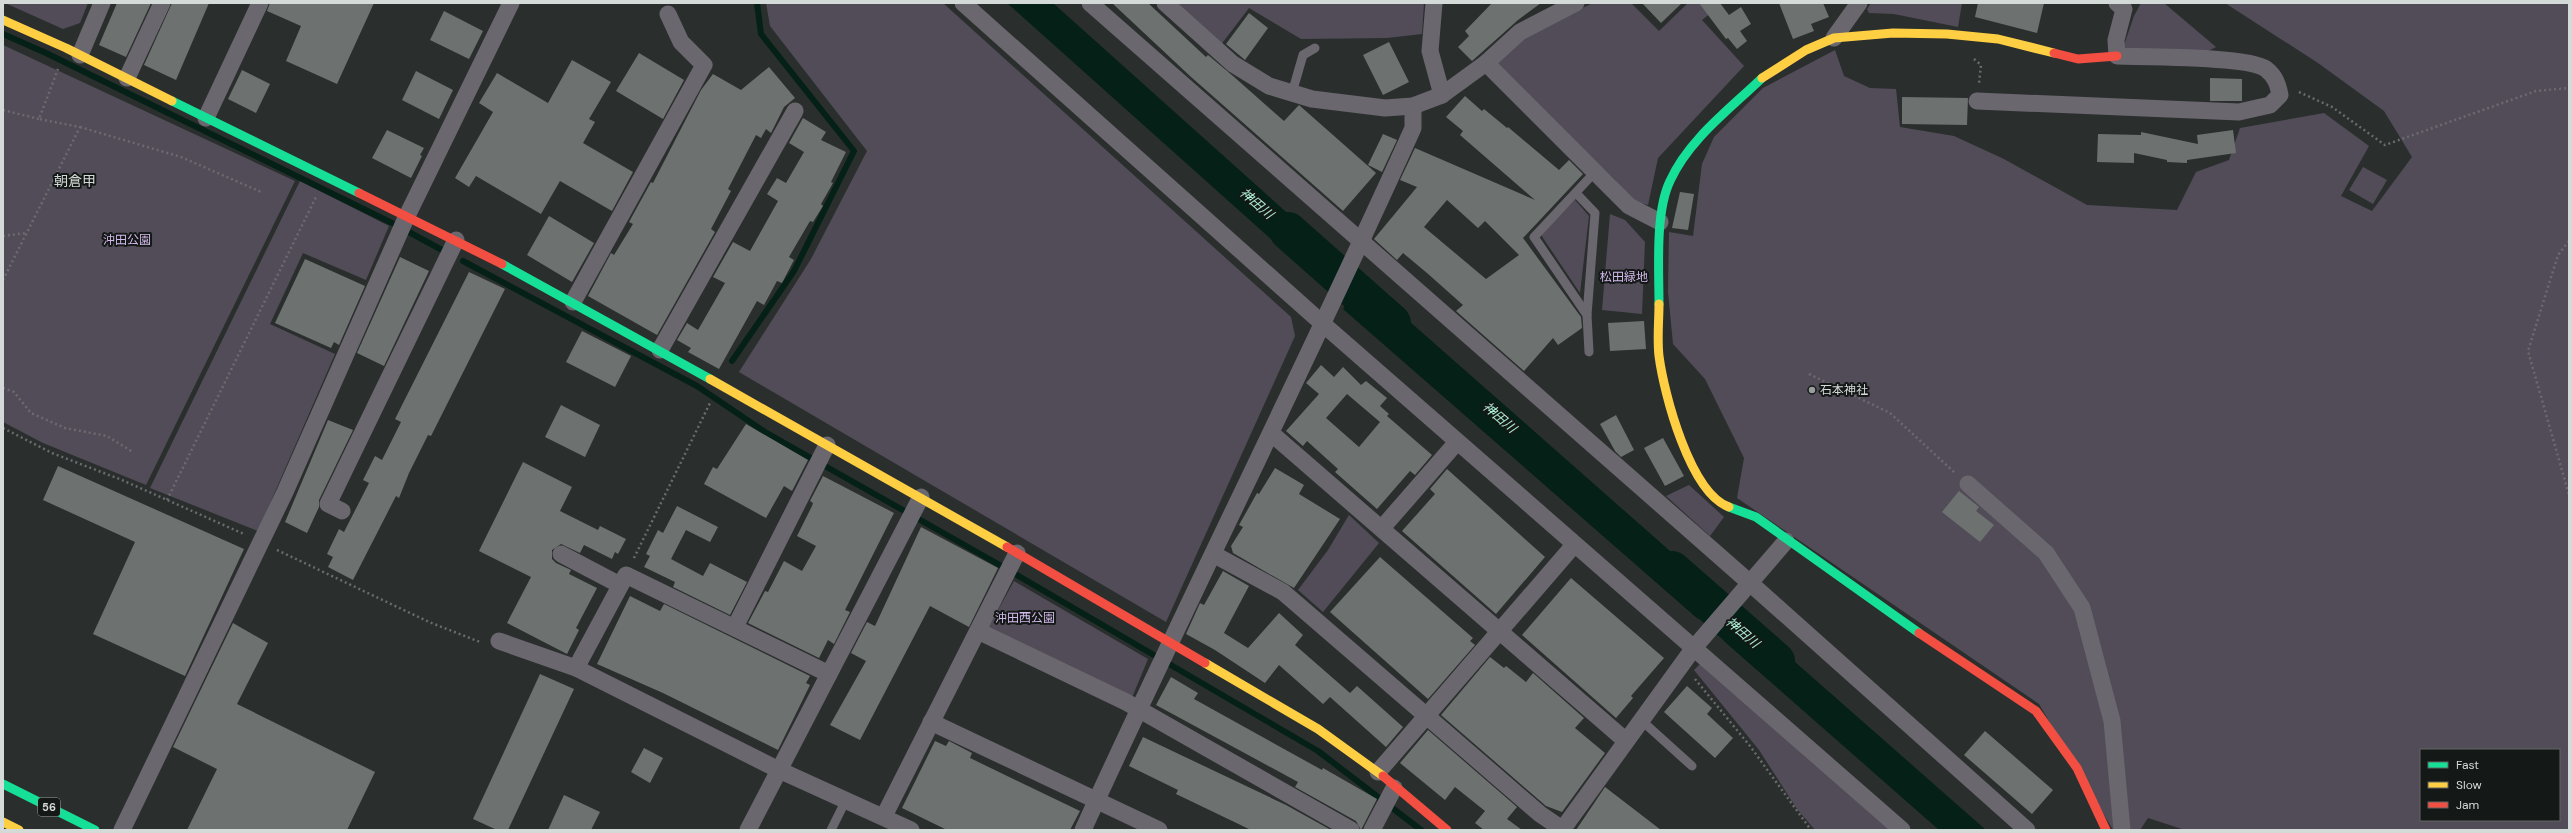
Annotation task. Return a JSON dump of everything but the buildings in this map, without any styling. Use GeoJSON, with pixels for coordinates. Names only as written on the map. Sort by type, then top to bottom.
{"type":"FeatureCollection","features":[{"type":"Feature","properties":{"kind":"main road"},"geometry":{"type":"LineString","coordinates":[[3,20],[128,78],[206,118],[332,178],[406,218],[456,240],[660,350],[821,457],[1165,653],[1318,728],[1378,772],[1392,792],[1447,830]]}},
{"type":"Feature","properties":{"kind":"main road"},"geometry":{"type":"LineString","coordinates":[[2106,830],[2077,768],[2036,711],[1883,609],[1756,517],[1726,506],[1704,487],[1690,462],[1666,395],[1659,355],[1660,222],[1669,182],[1687,151],[1768,72],[1806,50],[1834,38],[1893,33],[1963,34],[1998,39],[2078,59],[2117,56]]}},
{"type":"Feature","properties":{"kind":"main road","name":"56"},"geometry":{"type":"LineString","coordinates":[[3,784],[94,830]]}},
{"type":"Feature","properties":{"kind":"main road"},"geometry":{"type":"LineString","coordinates":[[3,822],[19,830]]}},
{"type":"Feature","properties":{"kind":"street"},"geometry":{"type":"LineString","coordinates":[[80,55],[102,3]]}},
{"type":"Feature","properties":{"kind":"street"},"geometry":{"type":"LineString","coordinates":[[128,78],[162,3]]}},
{"type":"Feature","properties":{"kind":"street"},"geometry":{"type":"LineString","coordinates":[[206,118],[260,3]]}},
{"type":"Feature","properties":{"kind":"street"},"geometry":{"type":"LineString","coordinates":[[122,830],[262,541],[406,218],[511,3]]}},
{"type":"Feature","properties":{"kind":"street"},"geometry":{"type":"LineString","coordinates":[[963,3],[1324,320],[1457,442],[1574,544],[1697,643],[1902,830]]}},
{"type":"Feature","properties":{"kind":"street"},"geometry":{"type":"LineString","coordinates":[[1090,3],[1360,246],[2027,830]]}},
{"type":"Feature","properties":{"kind":"street"},"geometry":{"type":"LineString","coordinates":[[1165,3],[1233,64],[1269,86],[1312,99],[1385,108],[1412,106],[1442,95],[1486,63],[1520,32],[1576,3]]}},
{"type":"Feature","properties":{"kind":"street"},"geometry":{"type":"LineString","coordinates":[[1434,3],[1430,51],[1442,95]]}},
{"type":"Feature","properties":{"kind":"street"},"geometry":{"type":"LineString","coordinates":[[1834,38],[1859,3]]}},
{"type":"Feature","properties":{"kind":"street"},"geometry":{"type":"LineString","coordinates":[[1977,101],[2239,112],[2270,105],[2280,95],[2278,81],[2265,68],[2233,60],[2117,56],[2116,40],[2124,9],[2117,3]]}},
{"type":"Feature","properties":{"kind":"street"},"geometry":{"type":"LineString","coordinates":[[573,302],[704,65],[681,42],[668,14]]}},
{"type":"Feature","properties":{"kind":"street"},"geometry":{"type":"LineString","coordinates":[[1486,63],[1629,206],[1660,222]]}},
{"type":"Feature","properties":{"kind":"street"},"geometry":{"type":"LineString","coordinates":[[1083,830],[1165,653],[1272,434],[1324,320],[1360,246],[1413,128],[1412,106]]}},
{"type":"Feature","properties":{"kind":"street"},"geometry":{"type":"LineString","coordinates":[[660,350],[795,111]]}},
{"type":"Feature","properties":{"kind":"street"},"geometry":{"type":"LineString","coordinates":[[342,511],[328,504],[456,240]]}},
{"type":"Feature","properties":{"kind":"street"},"geometry":{"type":"LineString","coordinates":[[1272,434],[1500,630],[1626,741]]}},
{"type":"Feature","properties":{"kind":"street"},"geometry":{"type":"LineString","coordinates":[[1382,528],[1457,442]]}},
{"type":"Feature","properties":{"kind":"street"},"geometry":{"type":"LineString","coordinates":[[735,627],[821,457]]}},
{"type":"Feature","properties":{"kind":"street"},"geometry":{"type":"LineString","coordinates":[[1968,484],[2046,553],[2082,608],[2112,722],[2122,830]]}},
{"type":"Feature","properties":{"kind":"street"},"geometry":{"type":"LineString","coordinates":[[748,830],[914,509]]}},
{"type":"Feature","properties":{"kind":"street"},"geometry":{"type":"LineString","coordinates":[[1213,554],[1283,592],[1540,814],[1562,830],[1697,643],[1748,586],[1786,540]]}},
{"type":"Feature","properties":{"kind":"street"},"geometry":{"type":"LineString","coordinates":[[1378,772],[1574,544]]}},
{"type":"Feature","properties":{"kind":"street"},"geometry":{"type":"LineString","coordinates":[[561,554],[735,627],[829,674]]}},
{"type":"Feature","properties":{"kind":"street"},"geometry":{"type":"LineString","coordinates":[[884,816],[1011,564]]}},
{"type":"Feature","properties":{"kind":"street"},"geometry":{"type":"LineString","coordinates":[[576,668],[623,580]]}},
{"type":"Feature","properties":{"kind":"street"},"geometry":{"type":"LineString","coordinates":[[978,631],[1139,709],[1351,830]]}},
{"type":"Feature","properties":{"kind":"street"},"geometry":{"type":"LineString","coordinates":[[499,641],[576,668],[779,770],[884,816],[911,830]]}},
{"type":"Feature","properties":{"kind":"street"},"geometry":{"type":"LineString","coordinates":[[931,722],[1159,830]]}},
{"type":"Feature","properties":{"kind":"street"},"geometry":{"type":"LineString","coordinates":[[1372,830],[1392,792]]}},
{"type":"Feature","properties":{"kind":"lane"},"geometry":{"type":"LineString","coordinates":[[1292,93],[1303,55],[1315,48]]}},
{"type":"Feature","properties":{"kind":"lane"},"geometry":{"type":"LineString","coordinates":[[1587,315],[1534,237],[1595,172]]}},
{"type":"Feature","properties":{"kind":"lane"},"geometry":{"type":"LineString","coordinates":[[1576,193],[1595,213],[1587,315],[1589,352]]}},
{"type":"Feature","properties":{"kind":"lane"},"geometry":{"type":"LineString","coordinates":[[1641,720],[1692,766]]}},
{"type":"Feature","properties":{"kind":"lane"},"geometry":{"type":"LineString","coordinates":[[831,830],[846,800]]}},
{"type":"Feature","properties":{"kind":"path"},"geometry":{"type":"LineString","coordinates":[[1970,55],[1981,65],[1977,101]]}},
{"type":"Feature","properties":{"kind":"path"},"geometry":{"type":"LineString","coordinates":[[39,119],[60,66]]}},
{"type":"Feature","properties":{"kind":"path"},"geometry":{"type":"LineString","coordinates":[[2278,81],[2332,107],[2385,146],[2536,91],[2569,88]]}},
{"type":"Feature","properties":{"kind":"path"},"geometry":{"type":"LineString","coordinates":[[3,110],[80,127],[181,157],[261,192]]}},
{"type":"Feature","properties":{"kind":"path"},"geometry":{"type":"LineString","coordinates":[[3,280],[80,127]]}},
{"type":"Feature","properties":{"kind":"path"},"geometry":{"type":"LineString","coordinates":[[167,500],[320,190]]}},
{"type":"Feature","properties":{"kind":"path"},"geometry":{"type":"LineString","coordinates":[[3,236],[27,233]]}},
{"type":"Feature","properties":{"kind":"path"},"geometry":{"type":"LineString","coordinates":[[2569,241],[2558,255],[2528,351],[2569,495]]}},
{"type":"Feature","properties":{"kind":"path"},"geometry":{"type":"LineString","coordinates":[[1809,374],[1890,413],[1968,484]]}},
{"type":"Feature","properties":{"kind":"path"},"geometry":{"type":"LineString","coordinates":[[3,388],[14,392],[31,413],[65,428],[107,436],[133,452]]}},
{"type":"Feature","properties":{"kind":"path"},"geometry":{"type":"LineString","coordinates":[[623,580],[712,400]]}},
{"type":"Feature","properties":{"kind":"path"},"geometry":{"type":"LineString","coordinates":[[3,428],[52,454],[167,500],[262,541],[328,575],[429,622],[482,643],[499,641]]}},
{"type":"Feature","properties":{"kind":"path"},"geometry":{"type":"LineString","coordinates":[[1682,663],[1750,746],[1811,830]]}},
{"type":"Feature","properties":{"kind":"green space"},"geometry":{"type":"Polygon","coordinates":[[[5,3],[88,3],[80,23],[63,29],[5,3]]]}},
{"type":"Feature","properties":{"kind":"green space"},"geometry":{"type":"Polygon","coordinates":[[[766,3],[943,3],[1291,317],[1295,336],[1166,622],[739,372],[811,259],[867,151],[770,26],[766,3]]]}},
{"type":"Feature","properties":{"kind":"green space"},"geometry":{"type":"Polygon","coordinates":[[[1173,3],[1424,3],[1422,34],[1387,38],[1301,39],[1249,8],[1220,46],[1173,3]]]}},
{"type":"Feature","properties":{"kind":"green space"},"geometry":{"type":"Polygon","coordinates":[[[1593,3],[1631,3],[1659,31],[1688,3],[1712,3],[1717,8],[1702,20],[1744,66],[1658,158],[1648,205],[1633,201],[1614,179],[1494,63],[1537,29],[1593,3]]]}},
{"type":"Feature","properties":{"kind":"green space"},"geometry":{"type":"Polygon","coordinates":[[[1871,3],[1962,3],[1958,27],[1894,14],[1869,13],[1867,9],[1871,3]]]}},
{"type":"Feature","properties":{"kind":"green space"},"geometry":{"type":"Polygon","coordinates":[[[2141,3],[2164,3],[2216,47],[2206,52],[2123,48],[2134,16],[2141,3]]]}},
{"type":"Feature","properties":{"kind":"green space"},"geometry":{"type":"Polygon","coordinates":[[[2225,3],[2569,3],[2569,830],[2185,830],[2148,818],[2140,830],[2113,830],[2039,704],[1737,498],[1744,458],[1705,379],[1673,344],[1668,292],[1669,232],[1693,236],[1702,164],[1714,137],[1763,88],[1835,50],[1844,76],[1870,88],[1896,89],[1900,127],[1954,136],[2004,159],[2087,205],[2177,210],[2196,172],[2229,160],[2240,128],[2324,113],[2369,146],[2341,196],[2372,211],[2412,157],[2384,111],[2318,63],[2225,3]]]}},
{"type":"Feature","properties":{"kind":"green space","name":"沖田公園"},"geometry":{"type":"Polygon","coordinates":[[[3,45],[295,181],[146,485],[43,443],[3,422],[3,45]]]}},
{"type":"Feature","properties":{"kind":"green space"},"geometry":{"type":"Polygon","coordinates":[[[2363,167],[2387,180],[2373,204],[2349,190],[2363,167]]]}},
{"type":"Feature","properties":{"kind":"green space"},"geometry":{"type":"Polygon","coordinates":[[[300,181],[389,226],[366,280],[303,253],[270,324],[335,354],[258,531],[150,488],[300,181]]]}},
{"type":"Feature","properties":{"kind":"green space"},"geometry":{"type":"Polygon","coordinates":[[[1575,200],[1589,216],[1580,293],[1541,235],[1575,200]]]}},
{"type":"Feature","properties":{"kind":"green space","name":"松田緑地"},"geometry":{"type":"Polygon","coordinates":[[[1610,214],[1625,220],[1645,242],[1642,314],[1602,310],[1610,214]]]}},
{"type":"Feature","properties":{"kind":"green space"},"geometry":{"type":"Polygon","coordinates":[[[1689,485],[1724,517],[1710,536],[1666,496],[1689,485]]]}},
{"type":"Feature","properties":{"kind":"green space"},"geometry":{"type":"Polygon","coordinates":[[[1349,515],[1379,543],[1323,612],[1298,590],[1328,550],[1349,515]]]}},
{"type":"Feature","properties":{"kind":"green space","name":"沖田西公園"},"geometry":{"type":"Polygon","coordinates":[[[1014,581],[1148,659],[1131,700],[987,630],[1014,581]]]}},
{"type":"Feature","properties":{"kind":"green space"},"geometry":{"type":"Polygon","coordinates":[[[1701,663],[1894,830],[1815,830],[1797,809],[1759,750],[1694,670],[1701,663]]]}},
{"type":"Feature","properties":{"kind":"water"},"geometry":{"type":"Polygon","coordinates":[[[1007,3],[1053,3],[1333,254],[1319,282],[1007,3]]]}},
{"type":"Feature","properties":{"kind":"water"},"geometry":{"type":"Polygon","coordinates":[[[1359,277],[1720,595],[1698,619],[1343,309],[1359,277]]]}},
{"type":"Feature","properties":{"kind":"water"},"geometry":{"type":"Polygon","coordinates":[[[1744,617],[1986,830],[1939,830],[1724,641],[1744,617]]]}},
{"type":"Feature","properties":{"kind":"waterway"},"geometry":{"type":"LineString","coordinates":[[732,361],[794,271],[854,151],[761,34],[757,3]]}},
{"type":"Feature","properties":{"kind":"waterway"},"geometry":{"type":"LineString","coordinates":[[3,34],[46,53],[392,223]]}},
{"type":"Feature","properties":{"kind":"waterway"},"geometry":{"type":"LineString","coordinates":[[407,231],[442,250]]}},
{"type":"Feature","properties":{"kind":"waterway","name":"神田川"},"geometry":{"type":"LineString","coordinates":[[1288,231],[1392,323]]}},
{"type":"Feature","properties":{"kind":"waterway"},"geometry":{"type":"LineString","coordinates":[[463,261],[697,386],[765,432],[998,564],[1318,751],[1421,830]]}},
{"type":"Feature","properties":{"kind":"waterway","name":"神田川"},"geometry":{"type":"LineString","coordinates":[[1672,570],[1776,661]]}},
{"type":"Feature","properties":{"kind":"traffic: fast"},"geometry":{"type":"LineString","coordinates":[[1659,304],[1660,224],[1665,194],[1670,181],[1678,166],[1699,138],[1762,78]]}},
{"type":"Feature","properties":{"kind":"traffic: fast"},"geometry":{"type":"LineString","coordinates":[[172,101],[359,193]]}},
{"type":"Feature","properties":{"kind":"traffic: fast"},"geometry":{"type":"LineString","coordinates":[[502,264],[710,379]]}},
{"type":"Feature","properties":{"kind":"traffic: fast"},"geometry":{"type":"LineString","coordinates":[[1729,507],[1756,517],[1919,633]]}},
{"type":"Feature","properties":{"kind":"traffic: fast"},"geometry":{"type":"LineString","coordinates":[[3,784],[95,830]]}},
{"type":"Feature","properties":{"kind":"traffic: slow"},"geometry":{"type":"LineString","coordinates":[[3,20],[66,48],[172,101]]}},
{"type":"Feature","properties":{"kind":"traffic: slow"},"geometry":{"type":"LineString","coordinates":[[1762,78],[1806,50],[1834,38],[1893,33],[1947,34],[1998,39],[2054,53]]}},
{"type":"Feature","properties":{"kind":"traffic: slow"},"geometry":{"type":"LineString","coordinates":[[1659,304],[1659,356],[1673,417],[1691,463],[1702,483],[1715,498],[1729,507]]}},
{"type":"Feature","properties":{"kind":"traffic: slow"},"geometry":{"type":"LineString","coordinates":[[710,379],[1007,547]]}},
{"type":"Feature","properties":{"kind":"traffic: slow"},"geometry":{"type":"LineString","coordinates":[[1205,663],[1318,729],[1383,776]]}},
{"type":"Feature","properties":{"kind":"traffic: slow"},"geometry":{"type":"LineString","coordinates":[[3,822],[19,830]]}},
{"type":"Feature","properties":{"kind":"traffic: jam"},"geometry":{"type":"LineString","coordinates":[[2054,53],[2078,59],[2117,56]]}},
{"type":"Feature","properties":{"kind":"traffic: jam"},"geometry":{"type":"LineString","coordinates":[[359,193],[502,264]]}},
{"type":"Feature","properties":{"kind":"traffic: jam"},"geometry":{"type":"LineString","coordinates":[[1007,547],[1205,663]]}},
{"type":"Feature","properties":{"kind":"traffic: jam"},"geometry":{"type":"LineString","coordinates":[[1919,633],[2036,711],[2077,768],[2106,830]]}},
{"type":"Feature","properties":{"kind":"traffic: jam"},"geometry":{"type":"LineString","coordinates":[[1383,776],[1447,830]]}},
{"type":"Feature","properties":{"kind":"place","name":"石本神社"},"geometry":{"type":"Point","coordinates":[1812,390]}},
{"type":"Feature","properties":{"kind":"district","name":"朝倉甲"},"geometry":{"type":"Point","coordinates":[75,181]}}]}
